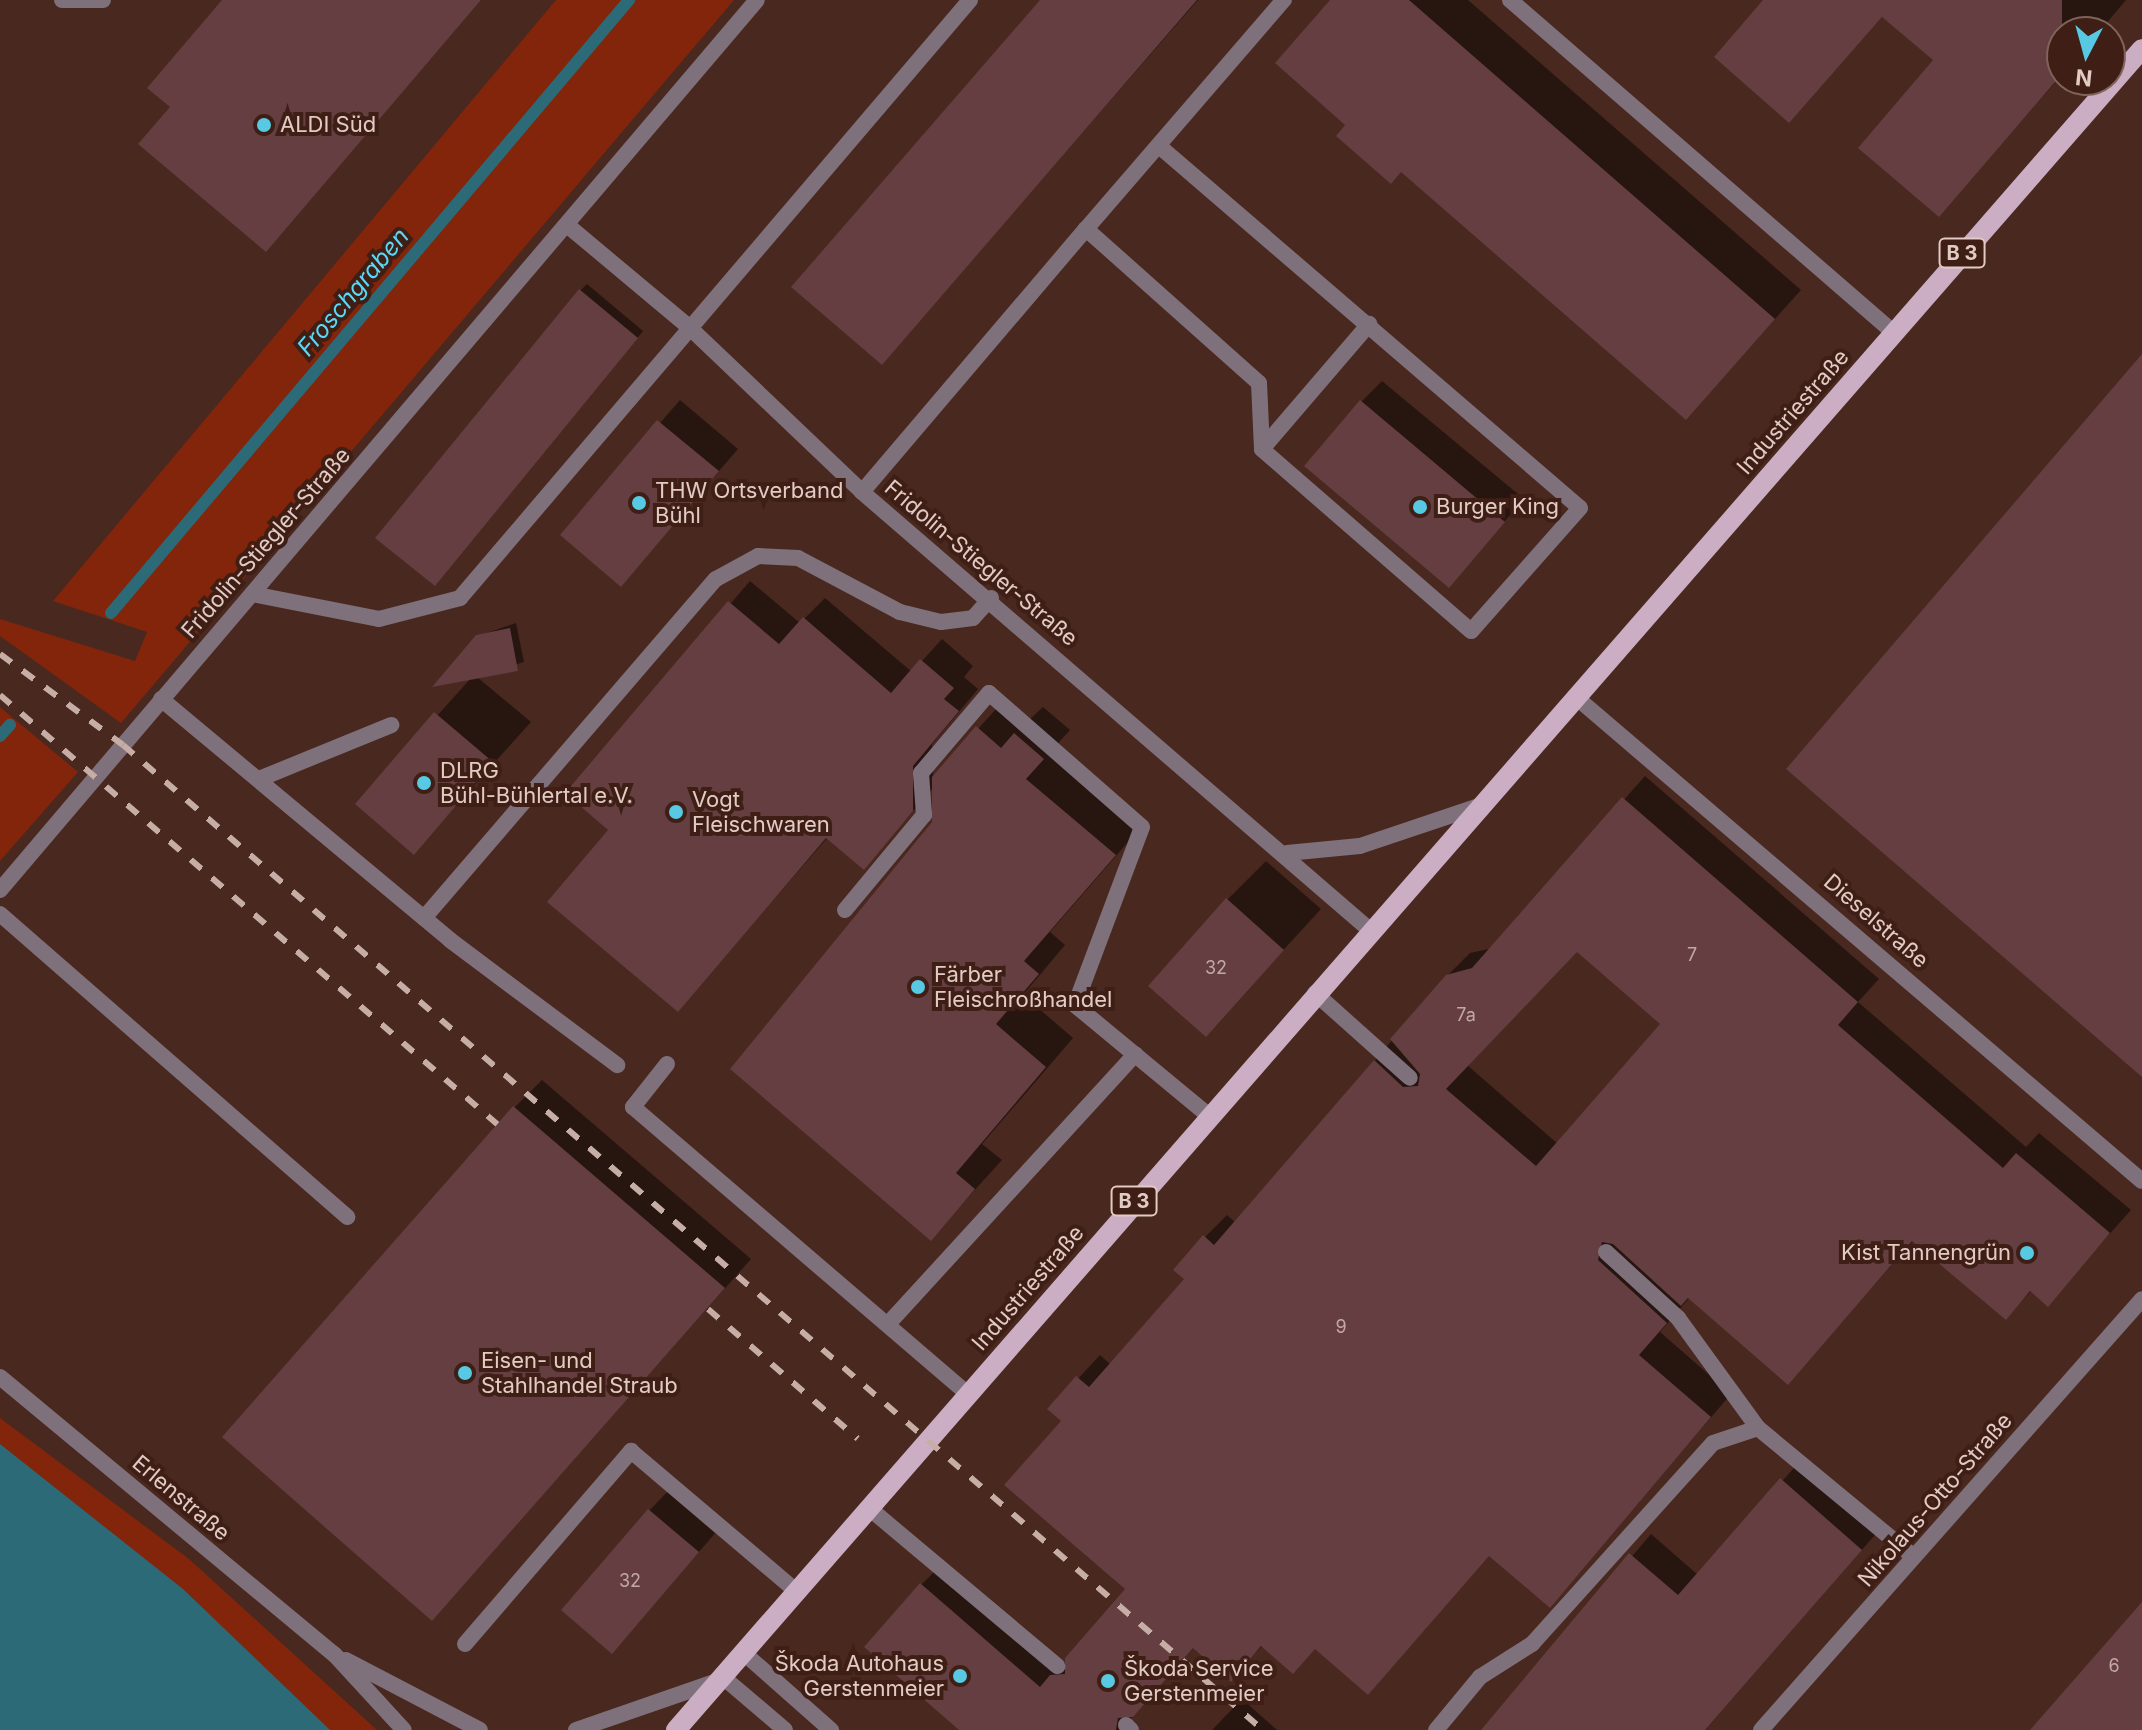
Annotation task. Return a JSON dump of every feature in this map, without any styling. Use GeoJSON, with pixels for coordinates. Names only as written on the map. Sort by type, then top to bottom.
{"type":"FeatureCollection","features":[{"type":"Feature","properties":{"kind":"main road","name":"Industriestraße"},"geometry":{"type":"LineString","coordinates":[[676,1730],[745,1654],[1208,1115],[1577,698],[2142,49]]}},
{"type":"Feature","properties":{"kind":"street"},"geometry":{"type":"LineString","coordinates":[[62,0],[103,0]]}},
{"type":"Feature","properties":{"kind":"street","name":"Fridolin-Stiegler-Straße"},"geometry":{"type":"LineString","coordinates":[[0,890],[757,0]]}},
{"type":"Feature","properties":{"kind":"street"},"geometry":{"type":"LineString","coordinates":[[252,594],[379,619],[460,598],[970,0]]}},
{"type":"Feature","properties":{"kind":"street"},"geometry":{"type":"LineString","coordinates":[[862,492],[1284,0]]}},
{"type":"Feature","properties":{"kind":"street"},"geometry":{"type":"LineString","coordinates":[[1510,0],[1893,332]]}},
{"type":"Feature","properties":{"kind":"street"},"geometry":{"type":"LineString","coordinates":[[1086,229],[1259,383],[1262,449],[1471,631],[1580,508],[1159,146]]}},
{"type":"Feature","properties":{"kind":"street","name":"Fridolin-Stiegler-Straße"},"geometry":{"type":"LineString","coordinates":[[567,225],[689,327],[862,492],[991,598],[1287,853],[1371,931]]}},
{"type":"Feature","properties":{"kind":"street"},"geometry":{"type":"LineString","coordinates":[[1262,449],[1369,324]]}},
{"type":"Feature","properties":{"kind":"street"},"geometry":{"type":"LineString","coordinates":[[424,918],[716,579],[758,556],[798,558],[900,612],[941,622],[973,618],[991,598]]}},
{"type":"Feature","properties":{"kind":"street"},"geometry":{"type":"LineString","coordinates":[[845,910],[924,815],[921,773],[989,693],[1142,827],[1075,1005],[1208,1115]]}},
{"type":"Feature","properties":{"kind":"street","name":"Dieselstraße"},"geometry":{"type":"LineString","coordinates":[[1577,698],[2142,1181]]}},
{"type":"Feature","properties":{"kind":"street"},"geometry":{"type":"LineString","coordinates":[[161,699],[424,918],[617,1065]]}},
{"type":"Feature","properties":{"kind":"street"},"geometry":{"type":"LineString","coordinates":[[259,779],[391,725]]}},
{"type":"Feature","properties":{"kind":"street","name":"Industriestraße"},"geometry":{"type":"LineString","coordinates":[[1287,853],[1360,846],[1479,806]]}},
{"type":"Feature","properties":{"kind":"street"},"geometry":{"type":"LineString","coordinates":[[0,914],[347,1217]]}},
{"type":"Feature","properties":{"kind":"street"},"geometry":{"type":"LineString","coordinates":[[1315,993],[1410,1078]]}},
{"type":"Feature","properties":{"kind":"street"},"geometry":{"type":"LineString","coordinates":[[888,1324],[1135,1054]]}},
{"type":"Feature","properties":{"kind":"street"},"geometry":{"type":"LineString","coordinates":[[667,1064],[633,1107],[968,1394]]}},
{"type":"Feature","properties":{"kind":"street"},"geometry":{"type":"LineString","coordinates":[[1606,1252],[1678,1318],[1758,1428],[1914,1557]]}},
{"type":"Feature","properties":{"kind":"street","name":"Nikolaus-Otto-Straße"},"geometry":{"type":"LineString","coordinates":[[1761,1730],[2142,1299]]}},
{"type":"Feature","properties":{"kind":"street","name":"Erlenstraße"},"geometry":{"type":"LineString","coordinates":[[0,1377],[334,1654],[404,1730]]}},
{"type":"Feature","properties":{"kind":"street"},"geometry":{"type":"LineString","coordinates":[[1436,1730],[1480,1677],[1532,1644],[1713,1443],[1758,1428]]}},
{"type":"Feature","properties":{"kind":"street"},"geometry":{"type":"LineString","coordinates":[[465,1644],[631,1451],[797,1592]]}},
{"type":"Feature","properties":{"kind":"street"},"geometry":{"type":"LineString","coordinates":[[869,1508],[1057,1666]]}},
{"type":"Feature","properties":{"kind":"street","name":"Erlenstraße"},"geometry":{"type":"LineString","coordinates":[[334,1654],[480,1730]]}},
{"type":"Feature","properties":{"kind":"street"},"geometry":{"type":"LineString","coordinates":[[745,1654],[831,1730]]}},
{"type":"Feature","properties":{"kind":"street"},"geometry":{"type":"LineString","coordinates":[[576,1730],[724,1678],[785,1730]]}},
{"type":"Feature","properties":{"kind":"shaded area"},"geometry":{"type":"Polygon","coordinates":[[[556,0],[734,0],[121,723],[0,636],[0,619],[135,661],[147,632],[53,601],[556,0]]]}},
{"type":"Feature","properties":{"kind":"shaded area"},"geometry":{"type":"Polygon","coordinates":[[[0,707],[78,772],[0,861],[0,707]]]}},
{"type":"Feature","properties":{"kind":"shaded area"},"geometry":{"type":"Polygon","coordinates":[[[0,1418],[189,1559],[377,1730],[0,1730],[0,1418]]]}},
{"type":"Feature","properties":{"kind":"water"},"geometry":{"type":"Polygon","coordinates":[[[0,1444],[183,1589],[330,1730],[0,1730],[0,1444]]]}},
{"type":"Feature","properties":{"kind":"building","name":"ALDI Süd"},"geometry":{"type":"Polygon","coordinates":[[[222,0],[481,0],[266,252],[138,144],[170,107],[147,88],[222,0]]]}},
{"type":"Feature","properties":{"kind":"building"},"geometry":{"type":"Polygon","coordinates":[[[1040,0],[1197,0],[882,365],[791,287],[1040,0]]]}},
{"type":"Feature","properties":{"kind":"building"},"geometry":{"type":"Polygon","coordinates":[[[1330,0],[1409,0],[1775,319],[1686,420],[1401,172],[1391,184],[1336,136],[1345,125],[1275,63],[1330,0]]]}},
{"type":"Feature","properties":{"kind":"building"},"geometry":{"type":"Polygon","coordinates":[[[1763,0],[2062,0],[2062,16],[2046,16],[2046,93],[1939,217],[1858,148],[1933,60],[1882,17],[1789,123],[1714,57],[1763,0]]]}},
{"type":"Feature","properties":{"kind":"building"},"geometry":{"type":"Polygon","coordinates":[[[579,289],[638,338],[435,586],[375,538],[579,289]]]}},
{"type":"Feature","properties":{"kind":"building"},"geometry":{"type":"Polygon","coordinates":[[[2142,354],[2142,1077],[1786,769],[2142,354]]]}},
{"type":"Feature","properties":{"kind":"building","name":"Burger King"},"geometry":{"type":"Polygon","coordinates":[[[1360,400],[1505,522],[1449,588],[1304,466],[1360,400]]]}},
{"type":"Feature","properties":{"kind":"building","name":"THW Ortsverband Bühl"},"geometry":{"type":"Polygon","coordinates":[[[657,420],[719,471],[621,587],[560,535],[657,420]]]}},
{"type":"Feature","properties":{"kind":"building","name":"Vogt Fleischwaren"},"geometry":{"type":"Polygon","coordinates":[[[728,601],[779,644],[803,617],[891,693],[920,659],[954,688],[944,699],[959,711],[913,766],[913,811],[864,870],[826,838],[678,1012],[547,902],[608,830],[565,793],[728,601]]]}},
{"type":"Feature","properties":{"kind":"building"},"geometry":{"type":"Polygon","coordinates":[[[510,628],[518,671],[432,687],[476,635],[510,628]]]}},
{"type":"Feature","properties":{"kind":"building","name":"DLRG Bühl-Bühlertal e.V."},"geometry":{"type":"Polygon","coordinates":[[[434,712],[493,762],[414,855],[355,804],[434,712]]]}},
{"type":"Feature","properties":{"kind":"building","name":"Färber Fleischroßhandel"},"geometry":{"type":"Polygon","coordinates":[[[976,726],[1001,748],[1014,733],[1044,759],[1026,779],[1116,855],[1024,961],[1039,974],[996,1024],[1046,1067],[956,1173],[975,1189],[931,1241],[730,1069],[932,822],[932,777],[976,726]]]}},
{"type":"Feature","properties":{"kind":"building"},"geometry":{"type":"Polygon","coordinates":[[[1622,797],[1858,1002],[1838,1025],[2003,1168],[2016,1153],[2110,1233],[2048,1307],[2030,1291],[2006,1320],[1912,1241],[1788,1385],[1688,1298],[1681,1306],[1613,1244],[1602,1242],[1598,1260],[1667,1323],[1639,1355],[1711,1417],[1550,1608],[1489,1556],[1368,1695],[1315,1649],[1293,1674],[1261,1646],[1231,1682],[1193,1648],[1133,1717],[1118,1718],[1116,1730],[959,1730],[864,1647],[920,1583],[1040,1687],[1050,1675],[1065,1674],[1065,1658],[1125,1589],[1004,1485],[1061,1421],[1047,1409],[1076,1376],[1089,1387],[1184,1279],[1173,1270],[1203,1235],[1214,1245],[1374,1060],[1403,1087],[1418,1086],[1420,1074],[1390,1039],[1446,975],[1472,968],[1622,797]],[[1577,952],[1446,1089],[1536,1166],[1660,1024],[1577,952]]]}},
{"type":"Feature","properties":{"kind":"building"},"geometry":{"type":"Polygon","coordinates":[[[1226,898],[1284,950],[1206,1037],[1148,986],[1226,898]]]}},
{"type":"Feature","properties":{"kind":"building","name":"Eisen- und Stahlhandel Straub"},"geometry":{"type":"Polygon","coordinates":[[[513,1106],[725,1288],[432,1621],[222,1437],[513,1106]]]}},
{"type":"Feature","properties":{"kind":"building"},"geometry":{"type":"Polygon","coordinates":[[[1780,1478],[1862,1550],[1705,1730],[1481,1730],[1629,1553],[1678,1595],[1780,1478]]]}},
{"type":"Feature","properties":{"kind":"building"},"geometry":{"type":"Polygon","coordinates":[[[648,1509],[699,1552],[612,1654],[561,1610],[648,1509]]]}},
{"type":"Feature","properties":{"kind":"building"},"geometry":{"type":"Polygon","coordinates":[[[2142,1602],[2142,1730],[2030,1730],[2142,1602]]]}},
{"type":"Feature","properties":{"kind":"waterway","name":"Froschgraben"},"geometry":{"type":"LineString","coordinates":[[111,613],[629,0]]}},
{"type":"Feature","properties":{"kind":"waterway","name":"Froschgraben"},"geometry":{"type":"LineString","coordinates":[[0,736],[10,725]]}},
{"type":"Feature","properties":{"kind":"railway"},"geometry":{"type":"LineString","coordinates":[[0,654],[123,745],[1263,1730]]}},
{"type":"Feature","properties":{"kind":"railway"},"geometry":{"type":"LineString","coordinates":[[0,695],[497,1124]]}},
{"type":"Feature","properties":{"kind":"railway"},"geometry":{"type":"LineString","coordinates":[[708,1309],[858,1439]]}},
{"type":"Feature","properties":{"kind":"place","name":"ALDI Süd"},"geometry":{"type":"Point","coordinates":[264,125]}},
{"type":"Feature","properties":{"kind":"place","name":"THW Ortsverband Bühl"},"geometry":{"type":"Point","coordinates":[639,503]}},
{"type":"Feature","properties":{"kind":"place","name":"Burger King"},"geometry":{"type":"Point","coordinates":[1420,507]}},
{"type":"Feature","properties":{"kind":"place","name":"DLRG Bühl-Bühlertal e.V."},"geometry":{"type":"Point","coordinates":[424,783]}},
{"type":"Feature","properties":{"kind":"place","name":"Vogt Fleischwaren"},"geometry":{"type":"Point","coordinates":[676,812]}},
{"type":"Feature","properties":{"kind":"place","name":"Färber Fleischroßhandel"},"geometry":{"type":"Point","coordinates":[918,987]}},
{"type":"Feature","properties":{"kind":"place","name":"Kist Tannengrün"},"geometry":{"type":"Point","coordinates":[2027,1253]}},
{"type":"Feature","properties":{"kind":"place","name":"Eisen- und Stahlhandel Straub"},"geometry":{"type":"Point","coordinates":[465,1373]}},
{"type":"Feature","properties":{"kind":"place","name":"Škoda Autohaus Gerstenmeier"},"geometry":{"type":"Point","coordinates":[960,1676]}},
{"type":"Feature","properties":{"kind":"place","name":"Škoda Service Gerstenmeier"},"geometry":{"type":"Point","coordinates":[1108,1681]}}]}
